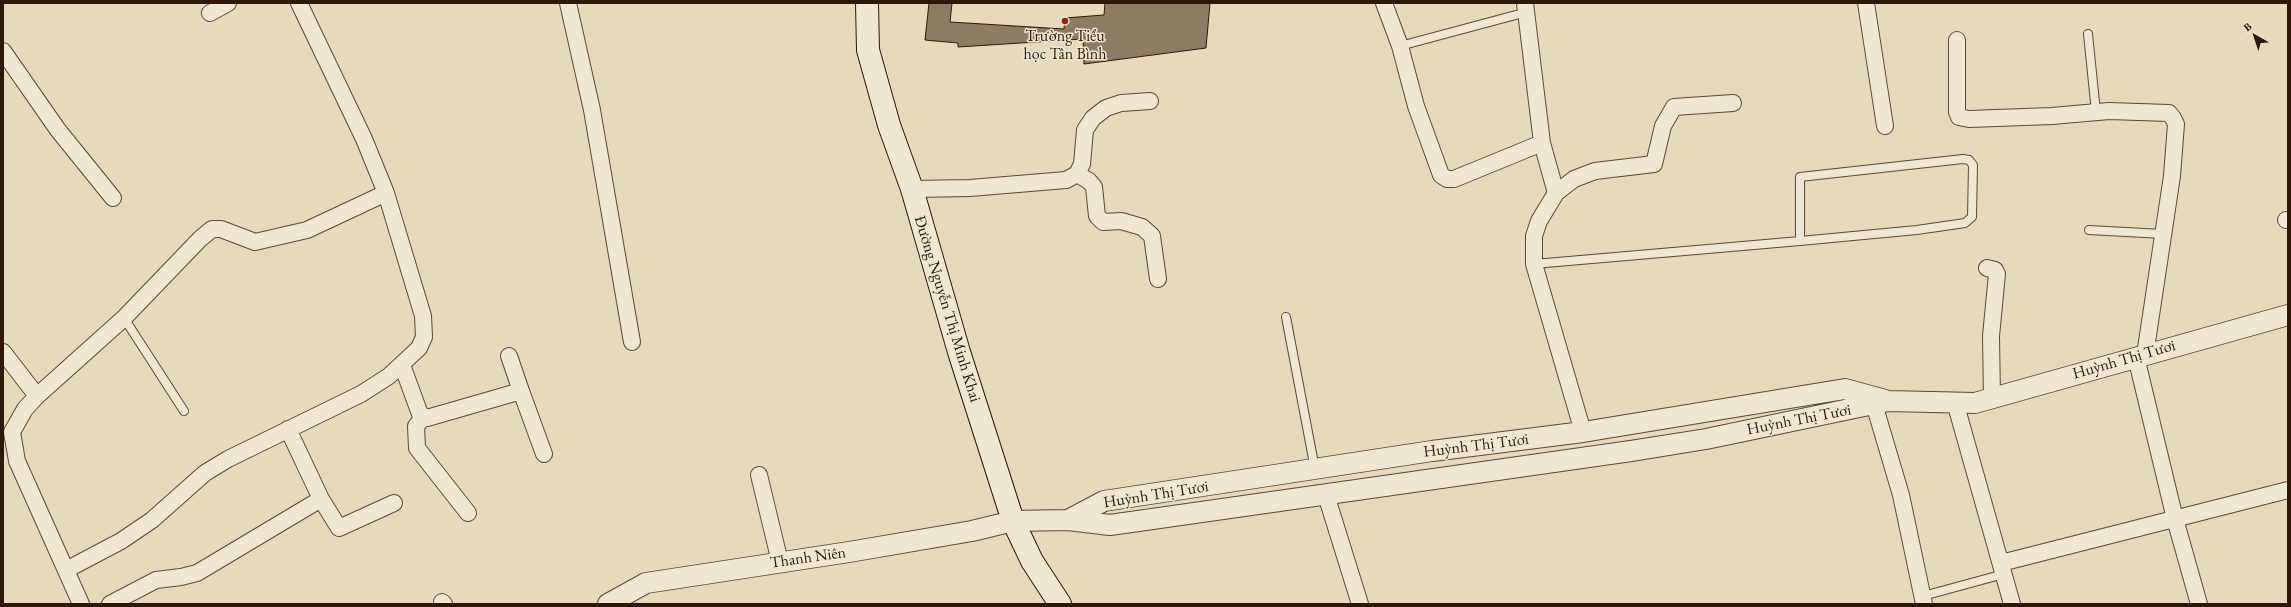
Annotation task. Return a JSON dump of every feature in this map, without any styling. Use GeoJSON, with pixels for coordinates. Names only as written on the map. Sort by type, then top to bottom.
{"type":"FeatureCollection","features":[{"type":"Feature","properties":{"kind":"main road","name":"Đường Nguyễn Thị Minh Khai"},"geometry":{"type":"LineString","coordinates":[[867,3],[868,50],[889,125],[912,189],[959,352],[1013,521],[1032,561],[1060,604]]}},
{"type":"Feature","properties":{"kind":"street"},"geometry":{"type":"LineString","coordinates":[[210,13],[228,3]]}},
{"type":"Feature","properties":{"kind":"street"},"geometry":{"type":"LineString","coordinates":[[66,570],[121,541],[152,520],[205,473],[228,459],[361,394],[390,376],[419,348],[424,337],[423,316],[386,193],[364,139],[299,3]]}},
{"type":"Feature","properties":{"kind":"street"},"geometry":{"type":"LineString","coordinates":[[568,3],[592,110],[632,342]]}},
{"type":"Feature","properties":{"kind":"street"},"geometry":{"type":"LineString","coordinates":[[1384,3],[1400,46],[1416,106],[1439,171],[1447,179],[1454,179],[1542,143]]}},
{"type":"Feature","properties":{"kind":"street"},"geometry":{"type":"LineString","coordinates":[[1866,3],[1885,126]]}},
{"type":"Feature","properties":{"kind":"street"},"geometry":{"type":"LineString","coordinates":[[1526,7],[1542,143],[1556,193]]}},
{"type":"Feature","properties":{"kind":"street"},"geometry":{"type":"LineString","coordinates":[[1958,40],[1957,112],[1959,117],[1969,119],[2096,112],[2169,113],[2176,124],[2172,176],[2141,356],[2175,519],[2199,604]]}},
{"type":"Feature","properties":{"kind":"street"},"geometry":{"type":"LineString","coordinates":[[3,51],[58,130],[113,198]]}},
{"type":"Feature","properties":{"kind":"street"},"geometry":{"type":"LineString","coordinates":[[912,189],[970,188],[1066,180],[1077,174],[1082,164],[1085,130],[1093,118],[1106,108],[1121,103],[1150,101]]}},
{"type":"Feature","properties":{"kind":"street"},"geometry":{"type":"LineString","coordinates":[[1583,432],[1534,264],[1534,236],[1539,221],[1556,193],[1574,179],[1595,171],[1654,164],[1663,126],[1674,107],[1733,103]]}},
{"type":"Feature","properties":{"kind":"street"},"geometry":{"type":"LineString","coordinates":[[1077,174],[1089,181],[1094,187],[1096,216],[1103,222],[1120,221],[1142,227],[1152,236],[1158,279]]}},
{"type":"Feature","properties":{"kind":"street"},"geometry":{"type":"LineString","coordinates":[[81,604],[16,461],[12,432],[26,409],[37,396],[124,318],[200,239],[212,229],[221,229],[255,242],[307,230],[386,193]]}},
{"type":"Feature","properties":{"kind":"street"},"geometry":{"type":"LineString","coordinates":[[1987,268],[1995,270],[1997,274],[1991,336],[1992,398]]}},
{"type":"Feature","properties":{"kind":"street","name":"Huỳnh Thị Tươi"},"geometry":{"type":"LineString","coordinates":[[1013,521],[1068,520],[1110,525],[1706,439],[1881,403],[1975,403],[2288,315]]}},
{"type":"Feature","properties":{"kind":"street"},"geometry":{"type":"LineString","coordinates":[[3,352],[37,396]]}},
{"type":"Feature","properties":{"kind":"street"},"geometry":{"type":"LineString","coordinates":[[509,356],[544,454]]}},
{"type":"Feature","properties":{"kind":"street"},"geometry":{"type":"LineString","coordinates":[[402,365],[420,414],[424,417]]}},
{"type":"Feature","properties":{"kind":"street","name":"Huỳnh Thị Tươi"},"geometry":{"type":"LineString","coordinates":[[1068,520],[1104,501],[1217,485],[1432,451],[1583,432],[1845,389],[1881,403]]}},
{"type":"Feature","properties":{"kind":"street"},"geometry":{"type":"LineString","coordinates":[[468,513],[417,448],[416,426],[424,417],[521,390]]}},
{"type":"Feature","properties":{"kind":"street"},"geometry":{"type":"LineString","coordinates":[[1955,402],[2012,604]]}},
{"type":"Feature","properties":{"kind":"street"},"geometry":{"type":"LineString","coordinates":[[1881,403],[1923,600]]}},
{"type":"Feature","properties":{"kind":"street"},"geometry":{"type":"LineString","coordinates":[[288,429],[321,500],[340,528],[394,503]]}},
{"type":"Feature","properties":{"kind":"street"},"geometry":{"type":"LineString","coordinates":[[759,474],[780,562]]}},
{"type":"Feature","properties":{"kind":"street"},"geometry":{"type":"LineString","coordinates":[[1217,485],[1221,509]]}},
{"type":"Feature","properties":{"kind":"street"},"geometry":{"type":"LineString","coordinates":[[2002,568],[2175,519],[2288,490]]}},
{"type":"Feature","properties":{"kind":"street"},"geometry":{"type":"LineString","coordinates":[[1326,495],[1360,604]]}},
{"type":"Feature","properties":{"kind":"street"},"geometry":{"type":"LineString","coordinates":[[110,604],[156,580],[181,577],[197,573],[321,500]]}},
{"type":"Feature","properties":{"kind":"street","name":"Thanh Niên"},"geometry":{"type":"LineString","coordinates":[[608,604],[646,583],[972,531],[1013,521]]}},
{"type":"Feature","properties":{"kind":"lane"},"geometry":{"type":"LineString","coordinates":[[1400,46],[1526,7]]}},
{"type":"Feature","properties":{"kind":"lane"},"geometry":{"type":"LineString","coordinates":[[2088,34],[2096,112]]}},
{"type":"Feature","properties":{"kind":"lane"},"geometry":{"type":"LineString","coordinates":[[1534,264],[1800,241],[1965,223],[1972,217],[1973,165],[1969,160],[1963,159],[1800,177],[1800,241]]}},
{"type":"Feature","properties":{"kind":"lane"},"geometry":{"type":"LineString","coordinates":[[2089,230],[2163,234]]}},
{"type":"Feature","properties":{"kind":"lane"},"geometry":{"type":"LineString","coordinates":[[1286,317],[1315,470]]}},
{"type":"Feature","properties":{"kind":"lane"},"geometry":{"type":"LineString","coordinates":[[124,318],[184,411]]}},
{"type":"Feature","properties":{"kind":"lane"},"geometry":{"type":"LineString","coordinates":[[1923,600],[2002,568]]}},
{"type":"Feature","properties":{"kind":"building"},"geometry":{"type":"Polygon","coordinates":[[[929,3],[952,3],[950,22],[1064,29],[1065,18],[1104,15],[1105,3],[1210,3],[1206,48],[1084,64],[1083,39],[958,47],[958,43],[925,40],[929,3]]]}},
{"type":"Feature","properties":{"kind":"place","name":"Trường Tiểu học Tân Bình"},"geometry":{"type":"Point","coordinates":[1065,21]}}]}
